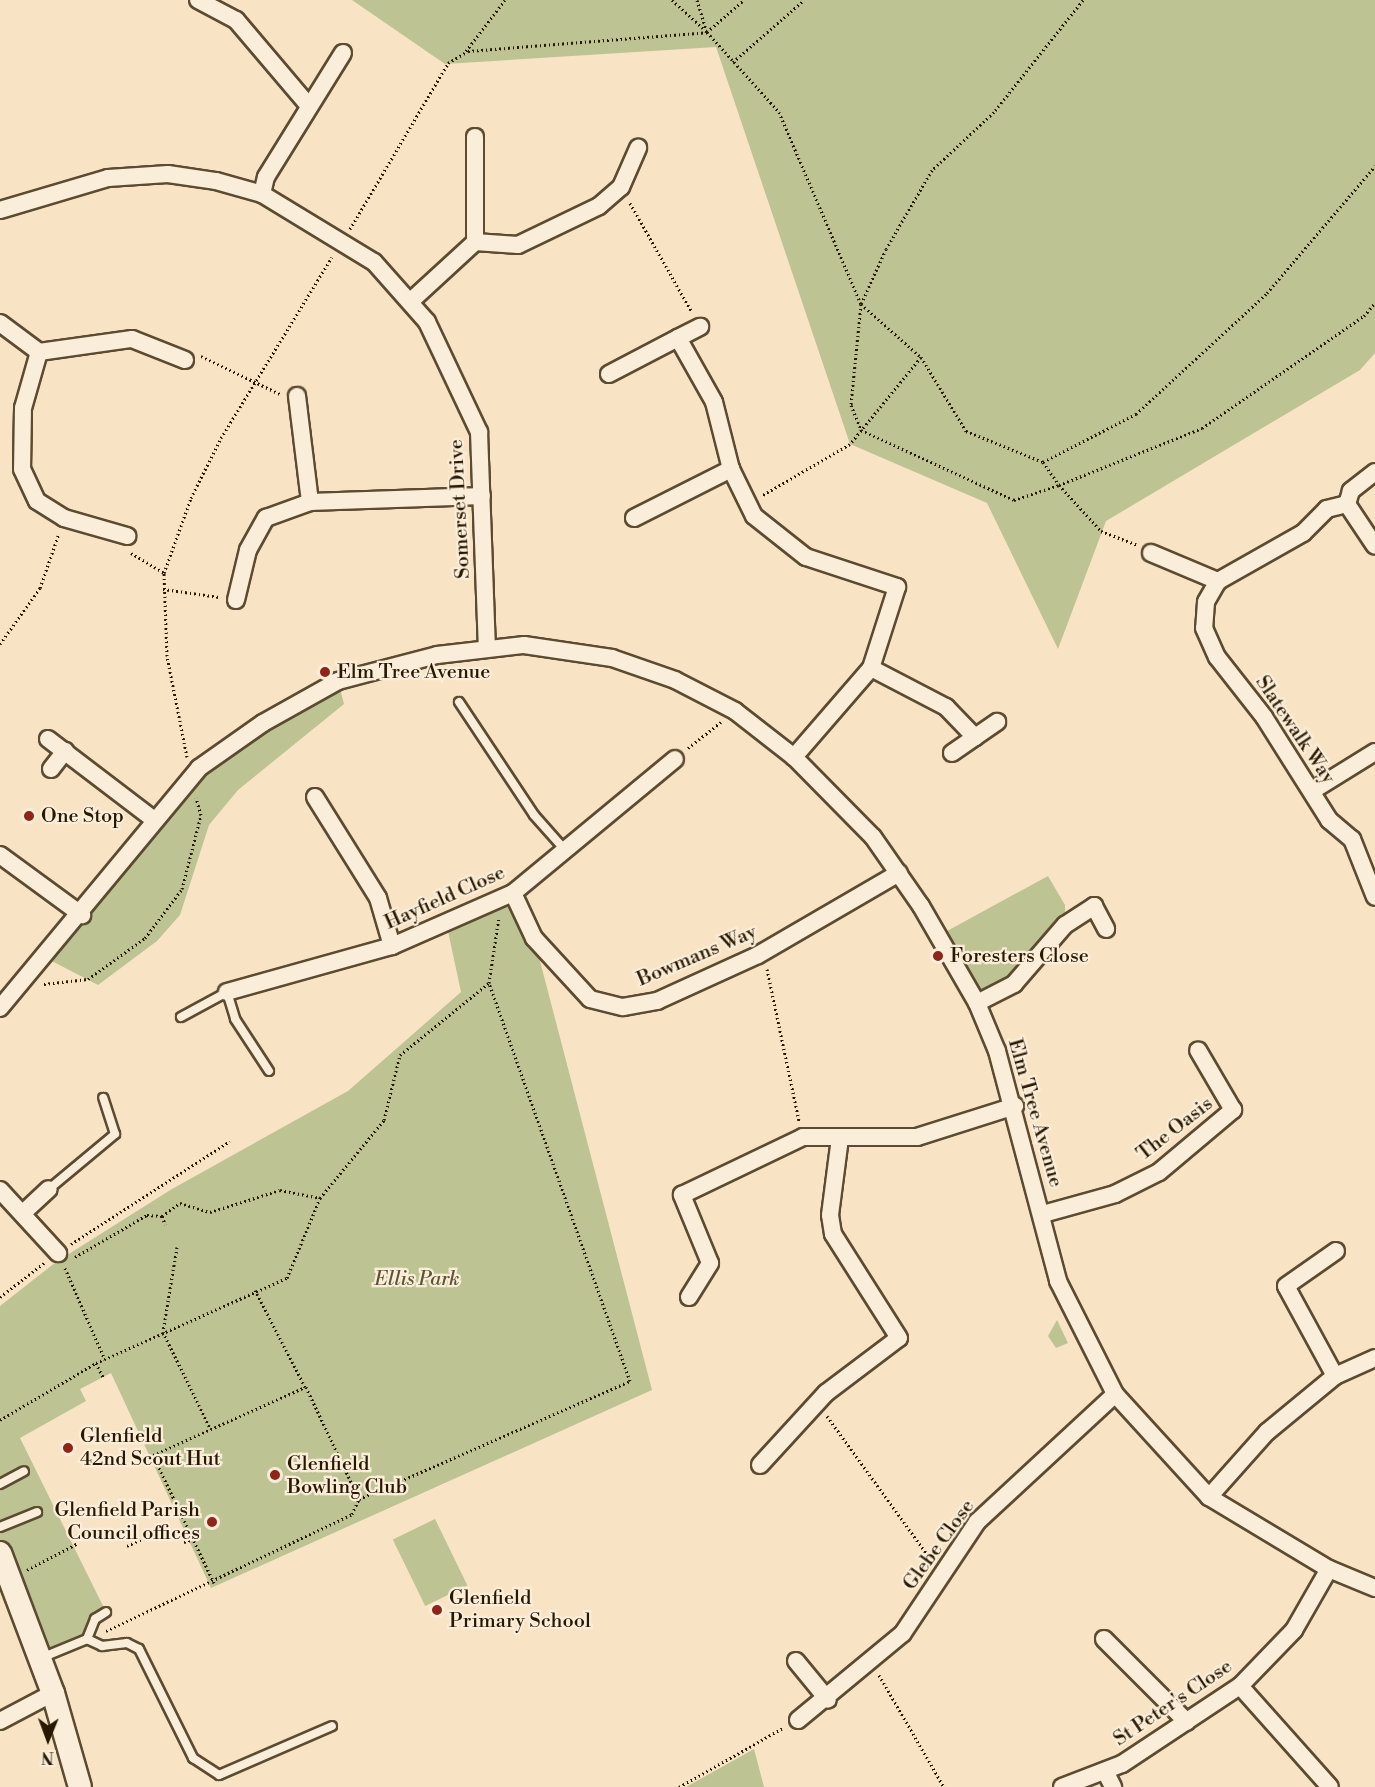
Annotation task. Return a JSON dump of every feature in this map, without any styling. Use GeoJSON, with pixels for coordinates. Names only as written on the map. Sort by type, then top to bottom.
{"type":"FeatureCollection","features":[{"type":"Feature","properties":{"kind":"street"},"geometry":{"type":"LineString","coordinates":[[198,0],[236,21],[309,106]]}},
{"type":"Feature","properties":{"kind":"street"},"geometry":{"type":"LineString","coordinates":[[262,194],[266,177],[343,53]]}},
{"type":"Feature","properties":{"kind":"street"},"geometry":{"type":"LineString","coordinates":[[412,300],[447,273],[475,242],[475,137]]}},
{"type":"Feature","properties":{"kind":"street"},"geometry":{"type":"LineString","coordinates":[[475,242],[504,246],[544,236],[599,206],[621,187],[638,148]]}},
{"type":"Feature","properties":{"kind":"street","name":"Somerset Drive"},"geometry":{"type":"LineString","coordinates":[[0,208],[73,185],[168,174],[262,194],[344,239],[412,300],[479,432],[487,646]]}},
{"type":"Feature","properties":{"kind":"street"},"geometry":{"type":"LineString","coordinates":[[0,323],[39,352],[132,339],[185,360]]}},
{"type":"Feature","properties":{"kind":"street"},"geometry":{"type":"LineString","coordinates":[[609,374],[700,327]]}},
{"type":"Feature","properties":{"kind":"street"},"geometry":{"type":"LineString","coordinates":[[678,338],[714,402],[731,469],[747,504],[770,531],[806,557],[899,580],[871,668],[794,757]]}},
{"type":"Feature","properties":{"kind":"street"},"geometry":{"type":"LineString","coordinates":[[39,352],[23,408],[22,469],[37,501],[64,518],[128,536]]}},
{"type":"Feature","properties":{"kind":"street"},"geometry":{"type":"LineString","coordinates":[[297,396],[310,502]]}},
{"type":"Feature","properties":{"kind":"street"},"geometry":{"type":"LineString","coordinates":[[634,518],[731,469]]}},
{"type":"Feature","properties":{"kind":"street"},"geometry":{"type":"LineString","coordinates":[[1347,504],[1351,491],[1375,472]]}},
{"type":"Feature","properties":{"kind":"street"},"geometry":{"type":"LineString","coordinates":[[236,600],[248,550],[266,518],[310,502],[482,496]]}},
{"type":"Feature","properties":{"kind":"street"},"geometry":{"type":"LineString","coordinates":[[1347,504],[1375,546]]}},
{"type":"Feature","properties":{"kind":"street"},"geometry":{"type":"LineString","coordinates":[[1151,553],[1218,581],[1303,533],[1327,509],[1347,504]]}},
{"type":"Feature","properties":{"kind":"street","name":"Slatewalk Way"},"geometry":{"type":"LineString","coordinates":[[1218,581],[1206,602],[1204,628],[1217,657],[1312,790],[1329,820],[1363,855],[1375,897]]}},
{"type":"Feature","properties":{"kind":"street","name":"Elm Tree Avenue"},"geometry":{"type":"LineString","coordinates":[[0,1008],[82,915],[153,819],[191,777],[263,723],[338,681],[487,646],[524,645],[612,658],[675,680],[735,711],[794,757],[873,837],[898,873],[977,1003],[1015,1106],[1058,1281],[1115,1394],[1209,1497],[1329,1569],[1375,1588]]}},
{"type":"Feature","properties":{"kind":"street"},"geometry":{"type":"LineString","coordinates":[[871,668],[946,707],[975,737]]}},
{"type":"Feature","properties":{"kind":"street"},"geometry":{"type":"LineString","coordinates":[[952,753],[997,722]]}},
{"type":"Feature","properties":{"kind":"street"},"geometry":{"type":"LineString","coordinates":[[48,739],[153,819]]}},
{"type":"Feature","properties":{"kind":"street"},"geometry":{"type":"LineString","coordinates":[[51,769],[65,751]]}},
{"type":"Feature","properties":{"kind":"street"},"geometry":{"type":"LineString","coordinates":[[1312,790],[1375,752]]}},
{"type":"Feature","properties":{"kind":"street","name":"Hayfield Close"},"geometry":{"type":"LineString","coordinates":[[227,992],[392,946],[508,895],[675,759]]}},
{"type":"Feature","properties":{"kind":"street"},"geometry":{"type":"LineString","coordinates":[[315,797],[378,898],[392,946]]}},
{"type":"Feature","properties":{"kind":"street"},"geometry":{"type":"LineString","coordinates":[[0,855],[82,915]]}},
{"type":"Feature","properties":{"kind":"street","name":"Bowmans Way"},"geometry":{"type":"LineString","coordinates":[[508,895],[534,938],[590,999],[623,1007],[657,1001],[758,955],[898,873]]}},
{"type":"Feature","properties":{"kind":"street"},"geometry":{"type":"LineString","coordinates":[[977,1003],[1014,984],[1065,925],[1094,906],[1106,929]]}},
{"type":"Feature","properties":{"kind":"street","name":"The Oasis"},"geometry":{"type":"LineString","coordinates":[[1043,1214],[1115,1194],[1159,1172],[1233,1110],[1198,1050]]}},
{"type":"Feature","properties":{"kind":"street"},"geometry":{"type":"LineString","coordinates":[[689,1297],[710,1263],[682,1195],[803,1137],[917,1137],[1015,1106]]}},
{"type":"Feature","properties":{"kind":"street"},"geometry":{"type":"LineString","coordinates":[[760,1465],[825,1393],[899,1338],[833,1234],[830,1215],[840,1138]]}},
{"type":"Feature","properties":{"kind":"street"},"geometry":{"type":"LineString","coordinates":[[23,1213],[49,1189]]}},
{"type":"Feature","properties":{"kind":"street"},"geometry":{"type":"LineString","coordinates":[[0,1190],[23,1213],[61,1259]]}},
{"type":"Feature","properties":{"kind":"street"},"geometry":{"type":"LineString","coordinates":[[1335,1376],[1286,1286],[1336,1251]]}},
{"type":"Feature","properties":{"kind":"street"},"geometry":{"type":"LineString","coordinates":[[1209,1497],[1267,1432],[1335,1376],[1375,1358]]}},
{"type":"Feature","properties":{"kind":"street","name":"Glebe Close"},"geometry":{"type":"LineString","coordinates":[[798,1720],[828,1700],[903,1633],[977,1522],[1115,1394]]}},
{"type":"Feature","properties":{"kind":"street"},"geometry":{"type":"LineString","coordinates":[[0,1553],[53,1693],[80,1787]]}},
{"type":"Feature","properties":{"kind":"street","name":"St Peter's Close"},"geometry":{"type":"LineString","coordinates":[[1062,1787],[1105,1771],[1187,1722],[1240,1686],[1294,1630],[1329,1569]]}},
{"type":"Feature","properties":{"kind":"street"},"geometry":{"type":"LineString","coordinates":[[1104,1639],[1187,1722]]}},
{"type":"Feature","properties":{"kind":"street"},"geometry":{"type":"LineString","coordinates":[[796,1661],[828,1700]]}},
{"type":"Feature","properties":{"kind":"street"},"geometry":{"type":"LineString","coordinates":[[1240,1686],[1330,1787]]}},
{"type":"Feature","properties":{"kind":"street"},"geometry":{"type":"LineString","coordinates":[[0,1721],[53,1693]]}},
{"type":"Feature","properties":{"kind":"street"},"geometry":{"type":"LineString","coordinates":[[1105,1771],[1113,1787]]}},
{"type":"Feature","properties":{"kind":"lane"},"geometry":{"type":"LineString","coordinates":[[459,702],[534,814],[566,850]]}},
{"type":"Feature","properties":{"kind":"lane"},"geometry":{"type":"LineString","coordinates":[[181,1017],[227,992],[235,1019],[269,1071]]}},
{"type":"Feature","properties":{"kind":"lane"},"geometry":{"type":"LineString","coordinates":[[49,1189],[115,1134],[103,1098]]}},
{"type":"Feature","properties":{"kind":"lane"},"geometry":{"type":"LineString","coordinates":[[0,1484],[24,1471]]}},
{"type":"Feature","properties":{"kind":"lane"},"geometry":{"type":"LineString","coordinates":[[0,1527],[37,1512]]}},
{"type":"Feature","properties":{"kind":"lane"},"geometry":{"type":"LineString","coordinates":[[40,1658],[87,1639],[95,1619],[106,1612]]}},
{"type":"Feature","properties":{"kind":"lane"},"geometry":{"type":"LineString","coordinates":[[87,1639],[102,1646],[127,1643],[139,1649],[193,1758],[208,1771],[231,1774],[332,1726]]}},
{"type":"Feature","properties":{"kind":"path"},"geometry":{"type":"LineString","coordinates":[[21,986],[88,979],[145,938],[182,888],[193,854],[201,816],[167,656],[163,589],[164,573],[191,498],[255,379],[344,239],[448,63],[463,54],[505,0]]}},
{"type":"Feature","properties":{"kind":"path"},"geometry":{"type":"LineString","coordinates":[[672,0],[707,32],[779,112],[861,304],[921,357],[966,431],[1044,462],[1059,485],[1101,531],[1151,553]]}},
{"type":"Feature","properties":{"kind":"path"},"geometry":{"type":"LineString","coordinates":[[697,0],[707,32]]}},
{"type":"Feature","properties":{"kind":"path"},"geometry":{"type":"LineString","coordinates":[[463,54],[707,32],[744,0]]}},
{"type":"Feature","properties":{"kind":"path"},"geometry":{"type":"LineString","coordinates":[[733,62],[804,0]]}},
{"type":"Feature","properties":{"kind":"path"},"geometry":{"type":"LineString","coordinates":[[1083,0],[994,112],[932,171],[861,304],[851,405],[861,430],[1014,500],[1059,485],[1202,428],[1364,316],[1375,303]]}},
{"type":"Feature","properties":{"kind":"path"},"geometry":{"type":"LineString","coordinates":[[1044,462],[1136,414],[1267,293],[1375,166]]}},
{"type":"Feature","properties":{"kind":"path"},"geometry":{"type":"LineString","coordinates":[[621,187],[700,327]]}},
{"type":"Feature","properties":{"kind":"path"},"geometry":{"type":"LineString","coordinates":[[185,360],[192,348],[210,364],[255,379],[272,392],[297,396]]}},
{"type":"Feature","properties":{"kind":"path"},"geometry":{"type":"LineString","coordinates":[[747,504],[837,454],[861,430],[921,357]]}},
{"type":"Feature","properties":{"kind":"path"},"geometry":{"type":"LineString","coordinates":[[0,644],[40,588],[64,518]]}},
{"type":"Feature","properties":{"kind":"path"},"geometry":{"type":"LineString","coordinates":[[128,536],[126,550],[164,573]]}},
{"type":"Feature","properties":{"kind":"path"},"geometry":{"type":"LineString","coordinates":[[163,589],[236,600]]}},
{"type":"Feature","properties":{"kind":"path"},"geometry":{"type":"LineString","coordinates":[[675,759],[735,711]]}},
{"type":"Feature","properties":{"kind":"path"},"geometry":{"type":"LineString","coordinates":[[87,1639],[214,1583],[352,1514],[359,1499],[630,1381],[489,983],[508,895]]}},
{"type":"Feature","properties":{"kind":"path"},"geometry":{"type":"LineString","coordinates":[[758,955],[767,968],[803,1137]]}},
{"type":"Feature","properties":{"kind":"path"},"geometry":{"type":"LineString","coordinates":[[0,1420],[96,1363],[255,1290],[287,1278],[320,1198],[384,1120],[400,1055],[489,983]]}},
{"type":"Feature","properties":{"kind":"path"},"geometry":{"type":"LineString","coordinates":[[0,1297],[61,1259],[230,1141]]}},
{"type":"Feature","properties":{"kind":"path"},"geometry":{"type":"LineString","coordinates":[[61,1259],[147,1215],[162,1216],[180,1203],[224,1211],[280,1190],[320,1198]]}},
{"type":"Feature","properties":{"kind":"path"},"geometry":{"type":"LineString","coordinates":[[162,1216],[165,1224]]}},
{"type":"Feature","properties":{"kind":"path"},"geometry":{"type":"LineString","coordinates":[[177,1247],[163,1332],[210,1428]]}},
{"type":"Feature","properties":{"kind":"path"},"geometry":{"type":"LineString","coordinates":[[61,1259],[105,1360]]}},
{"type":"Feature","properties":{"kind":"path"},"geometry":{"type":"LineString","coordinates":[[255,1290],[305,1387]]}},
{"type":"Feature","properties":{"kind":"path"},"geometry":{"type":"LineString","coordinates":[[96,1363],[103,1377]]}},
{"type":"Feature","properties":{"kind":"path"},"geometry":{"type":"LineString","coordinates":[[214,1583],[153,1455],[310,1386],[359,1499]]}},
{"type":"Feature","properties":{"kind":"path"},"geometry":{"type":"LineString","coordinates":[[825,1393],[824,1413],[943,1575]]}},
{"type":"Feature","properties":{"kind":"path"},"geometry":{"type":"LineString","coordinates":[[127,1546],[148,1536]]}},
{"type":"Feature","properties":{"kind":"path"},"geometry":{"type":"LineString","coordinates":[[184,1542],[200,1537]]}},
{"type":"Feature","properties":{"kind":"path"},"geometry":{"type":"LineString","coordinates":[[10,1579],[78,1543]]}},
{"type":"Feature","properties":{"kind":"path"},"geometry":{"type":"LineString","coordinates":[[872,1663],[944,1787]]}},
{"type":"Feature","properties":{"kind":"path"},"geometry":{"type":"LineString","coordinates":[[678,1787],[798,1720]]}},
{"type":"Feature","properties":{"kind":"green space"},"geometry":{"type":"Polygon","coordinates":[[[352,0],[1375,0],[1375,353],[1360,370],[1106,521],[1058,649],[987,503],[850,444],[716,47],[445,64],[352,0]]]}},
{"type":"Feature","properties":{"kind":"green space"},"geometry":{"type":"Polygon","coordinates":[[[338,681],[344,704],[238,790],[209,825],[180,915],[157,941],[98,985],[46,958],[191,777],[338,681]]]}},
{"type":"Feature","properties":{"kind":"green space"},"geometry":{"type":"Polygon","coordinates":[[[1048,876],[1065,905],[1065,925],[1010,986],[977,1003],[938,936],[1048,876]]]}},
{"type":"Feature","properties":{"kind":"green space","name":"Ellis Park"},"geometry":{"type":"Polygon","coordinates":[[[513,893],[534,938],[652,1390],[211,1588],[111,1373],[80,1389],[86,1401],[20,1438],[106,1612],[95,1619],[87,1639],[40,1658],[0,1553],[0,1306],[56,1262],[172,1189],[348,1091],[461,992],[446,922],[513,893]]]}},
{"type":"Feature","properties":{"kind":"green space"},"geometry":{"type":"Polygon","coordinates":[[[1057,1320],[1068,1343],[1056,1348],[1048,1336],[1057,1320]]]}},
{"type":"Feature","properties":{"kind":"green space"},"geometry":{"type":"Polygon","coordinates":[[[435,1519],[467,1586],[425,1606],[393,1540],[435,1519]]]}},
{"type":"Feature","properties":{"kind":"green space"},"geometry":{"type":"Polygon","coordinates":[[[754,1749],[764,1787],[686,1787],[754,1749]]]}},
{"type":"Feature","properties":{"kind":"place","name":"Elm Tree Avenue"},"geometry":{"type":"Point","coordinates":[325,672]}},
{"type":"Feature","properties":{"kind":"place","name":"One Stop"},"geometry":{"type":"Point","coordinates":[29,816]}},
{"type":"Feature","properties":{"kind":"place","name":"Foresters Close"},"geometry":{"type":"Point","coordinates":[938,956]}},
{"type":"Feature","properties":{"kind":"place","name":"Glenfield 42nd Scout Hut"},"geometry":{"type":"Point","coordinates":[68,1448]}},
{"type":"Feature","properties":{"kind":"place","name":"Glenfield Bowling Club"},"geometry":{"type":"Point","coordinates":[275,1475]}},
{"type":"Feature","properties":{"kind":"place","name":"Glenfield Parish Council offices"},"geometry":{"type":"Point","coordinates":[212,1522]}},
{"type":"Feature","properties":{"kind":"place","name":"Glenfield Primary School"},"geometry":{"type":"Point","coordinates":[437,1610]}}]}
